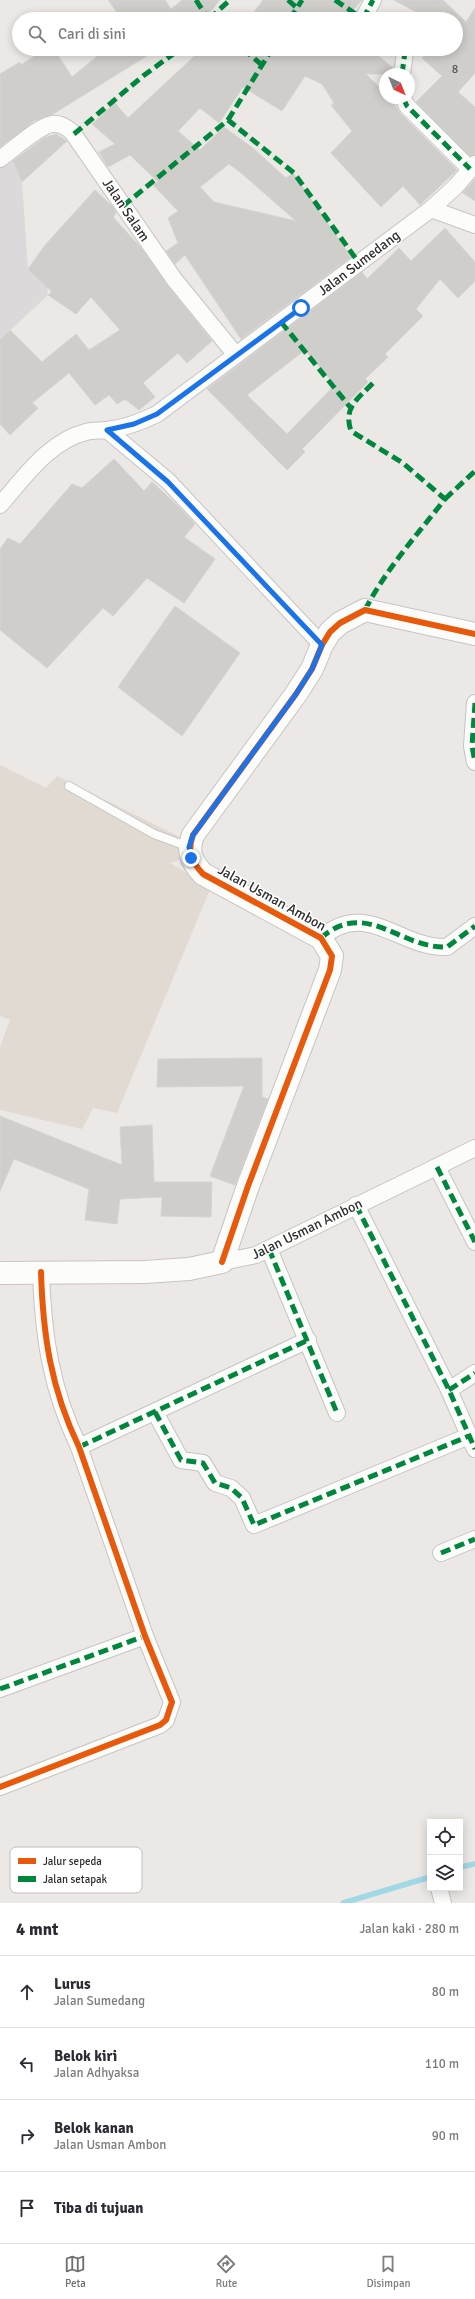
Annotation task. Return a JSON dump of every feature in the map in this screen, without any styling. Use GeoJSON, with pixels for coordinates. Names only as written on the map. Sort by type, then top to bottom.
{"type":"FeatureCollection","features":[{"type":"Feature","properties":{"kind":"street"},"geometry":{"type":"LineString","coordinates":[[367,12],[373,0]]}},
{"type":"Feature","properties":{"kind":"street"},"geometry":{"type":"LineString","coordinates":[[403,68],[404,56]]}},
{"type":"Feature","properties":{"kind":"street"},"geometry":{"type":"LineString","coordinates":[[406,104],[473,167]]}},
{"type":"Feature","properties":{"kind":"street","name":"Jalan Salam"},"geometry":{"type":"LineString","coordinates":[[0,159],[42,128],[52,124],[64,126],[72,132],[174,279],[235,354]]}},
{"type":"Feature","properties":{"kind":"street","name":"Jalan Sumedang"},"geometry":{"type":"LineString","coordinates":[[0,505],[54,448],[72,436],[134,424],[157,414],[196,386],[235,354],[301,308],[431,209],[456,186],[473,167]]}},
{"type":"Feature","properties":{"kind":"street"},"geometry":{"type":"LineString","coordinates":[[431,209],[475,225]]}},
{"type":"Feature","properties":{"kind":"street"},"geometry":{"type":"LineString","coordinates":[[107,430],[168,482],[326,639]]}},
{"type":"Feature","properties":{"kind":"street"},"geometry":{"type":"LineString","coordinates":[[189,847],[193,835],[217,800],[312,669],[326,639],[353,615],[365,610],[475,634]]}},
{"type":"Feature","properties":{"kind":"street"},"geometry":{"type":"LineString","coordinates":[[475,703],[472,746],[475,762]]}},
{"type":"Feature","properties":{"kind":"street","name":"Jalan Usman Ambon"},"geometry":{"type":"LineString","coordinates":[[189,847],[191,858],[203,874],[321,938],[332,956],[330,970],[248,1186],[222,1262]]}},
{"type":"Feature","properties":{"kind":"street"},"geometry":{"type":"LineString","coordinates":[[321,938],[331,928],[341,924],[364,922],[376,924],[418,942],[448,947],[475,926]]}},
{"type":"Feature","properties":{"kind":"street","name":"Jalan Usman Ambon"},"geometry":{"type":"LineString","coordinates":[[0,1273],[145,1272],[189,1269],[222,1262],[241,1260],[269,1249],[475,1148]]}},
{"type":"Feature","properties":{"kind":"street"},"geometry":{"type":"LineString","coordinates":[[437,1166],[475,1242]]}},
{"type":"Feature","properties":{"kind":"street"},"geometry":{"type":"LineString","coordinates":[[155,1412],[181,1460],[202,1463],[215,1483],[231,1488],[237,1493],[242,1498],[254,1525],[472,1442],[449,1390],[356,1206]]}},
{"type":"Feature","properties":{"kind":"street"},"geometry":{"type":"LineString","coordinates":[[269,1249],[337,1413]]}},
{"type":"Feature","properties":{"kind":"street"},"geometry":{"type":"LineString","coordinates":[[0,1786],[160,1725],[166,1720],[172,1702],[145,1636],[79,1447],[70,1428],[54,1384],[45,1344],[41,1272]]}},
{"type":"Feature","properties":{"kind":"street"},"geometry":{"type":"LineString","coordinates":[[79,1447],[308,1340]]}},
{"type":"Feature","properties":{"kind":"street"},"geometry":{"type":"LineString","coordinates":[[449,1390],[475,1373]]}},
{"type":"Feature","properties":{"kind":"street"},"geometry":{"type":"LineString","coordinates":[[441,1553],[475,1539]]}},
{"type":"Feature","properties":{"kind":"street"},"geometry":{"type":"LineString","coordinates":[[0,1688],[145,1636]]}},
{"type":"Feature","properties":{"kind":"street"},"geometry":{"type":"LineString","coordinates":[[440,1891],[443,1903]]}},
{"type":"Feature","properties":{"kind":"lane"},"geometry":{"type":"LineString","coordinates":[[69,786],[154,834],[189,847]]}},
{"type":"Feature","properties":{"kind":"shaded area"},"geometry":{"type":"Polygon","coordinates":[[[0,142],[12,158],[22,182],[28,269],[47,287],[48,295],[0,340],[0,142]]]}},
{"type":"Feature","properties":{"kind":"shaded area"},"geometry":{"type":"Polygon","coordinates":[[[0,765],[46,788],[57,776],[180,837],[191,857],[170,863],[211,887],[117,1113],[93,1108],[82,1129],[0,1110],[0,1047],[10,1020],[0,1016],[0,765]]]}},
{"type":"Feature","properties":{"kind":"building"},"geometry":{"type":"Polygon","coordinates":[[[108,0],[165,0],[171,9],[182,0],[220,0],[210,12],[117,12],[108,0]]]}},
{"type":"Feature","properties":{"kind":"building"},"geometry":{"type":"Polygon","coordinates":[[[263,0],[362,0],[351,12],[254,12],[263,0]]]}},
{"type":"Feature","properties":{"kind":"building"},"geometry":{"type":"Polygon","coordinates":[[[394,0],[443,0],[456,12],[416,12],[394,0]]]}},
{"type":"Feature","properties":{"kind":"building"},"geometry":{"type":"Polygon","coordinates":[[[475,8],[475,73],[458,92],[475,107],[475,155],[470,156],[416,102],[442,76],[422,58],[424,56],[463,56],[463,19],[466,22],[475,8]]]}},
{"type":"Feature","properties":{"kind":"building"},"geometry":{"type":"Polygon","coordinates":[[[34,56],[58,56],[72,77],[98,56],[147,56],[53,114],[34,121],[0,147],[0,74],[20,62],[21,65],[34,56]]]}},
{"type":"Feature","properties":{"kind":"building"},"geometry":{"type":"Polygon","coordinates":[[[194,56],[378,56],[393,68],[379,68],[379,74],[366,74],[379,87],[379,104],[394,104],[400,113],[457,170],[420,205],[403,186],[381,207],[331,153],[352,131],[331,105],[334,103],[322,84],[305,76],[282,111],[243,87],[219,123],[200,108],[178,131],[200,150],[224,127],[254,149],[286,178],[293,173],[351,257],[241,339],[185,255],[175,264],[166,251],[178,243],[168,218],[178,211],[153,185],[158,182],[130,155],[108,167],[99,152],[115,144],[92,124],[115,103],[128,118],[194,56]],[[229,164],[200,187],[214,202],[296,221],[229,164]]]}},
{"type":"Feature","properties":{"kind":"building"},"geometry":{"type":"Polygon","coordinates":[[[56,134],[67,141],[22,182],[13,161],[44,138],[56,134]]]}},
{"type":"Feature","properties":{"kind":"building"},"geometry":{"type":"Polygon","coordinates":[[[475,179],[475,201],[463,193],[475,179]]]}},
{"type":"Feature","properties":{"kind":"building"},"geometry":{"type":"Polygon","coordinates":[[[95,190],[113,207],[116,213],[113,217],[142,249],[167,285],[212,341],[187,363],[178,353],[143,383],[155,397],[139,410],[125,399],[117,404],[109,395],[95,405],[69,373],[32,403],[38,408],[10,435],[0,424],[0,340],[10,330],[42,362],[76,334],[89,350],[120,330],[91,297],[76,314],[48,295],[52,292],[28,269],[46,244],[95,190]]]}},
{"type":"Feature","properties":{"kind":"building"},"geometry":{"type":"Polygon","coordinates":[[[445,228],[475,262],[475,281],[458,298],[440,279],[416,309],[423,316],[385,354],[388,357],[365,379],[368,382],[302,449],[305,452],[287,470],[207,389],[362,272],[367,279],[399,248],[411,261],[445,228]],[[305,350],[247,395],[287,434],[335,385],[305,350]]]}},
{"type":"Feature","properties":{"kind":"building"},"geometry":{"type":"Polygon","coordinates":[[[114,459],[144,491],[152,482],[178,506],[195,524],[184,537],[215,559],[184,603],[147,578],[113,616],[103,608],[47,668],[0,630],[0,549],[8,538],[20,544],[72,484],[82,488],[114,459]]]}},
{"type":"Feature","properties":{"kind":"building"},"geometry":{"type":"Polygon","coordinates":[[[175,606],[240,653],[182,736],[118,687],[175,606]]]}},
{"type":"Feature","properties":{"kind":"building"},"geometry":{"type":"Polygon","coordinates":[[[262,1058],[262,1097],[268,1099],[235,1185],[210,1176],[244,1086],[157,1087],[158,1059],[262,1058]]]}},
{"type":"Feature","properties":{"kind":"building"},"geometry":{"type":"Polygon","coordinates":[[[0,1116],[122,1165],[120,1127],[152,1125],[154,1182],[212,1182],[211,1217],[161,1216],[162,1197],[120,1199],[117,1224],[85,1220],[89,1189],[14,1159],[0,1191],[0,1116]]]}},
{"type":"Feature","properties":{"kind":"waterway"},"geometry":{"type":"LineString","coordinates":[[463,1866],[475,1864]]}},
{"type":"Feature","properties":{"kind":"waterway"},"geometry":{"type":"LineString","coordinates":[[343,1903],[427,1878]]}},
{"type":"Feature","properties":{"kind":"marked path"},"geometry":{"type":"LineString","coordinates":[[196,0],[204,12]]}},
{"type":"Feature","properties":{"kind":"marked path"},"geometry":{"type":"LineString","coordinates":[[217,12],[230,0]]}},
{"type":"Feature","properties":{"kind":"marked path"},"geometry":{"type":"LineString","coordinates":[[288,0],[297,8]]}},
{"type":"Feature","properties":{"kind":"marked path"},"geometry":{"type":"LineString","coordinates":[[294,12],[302,0]]}},
{"type":"Feature","properties":{"kind":"marked path"},"geometry":{"type":"LineString","coordinates":[[335,0],[353,12]]}},
{"type":"Feature","properties":{"kind":"marked path"},"geometry":{"type":"LineString","coordinates":[[367,12],[373,0]]}},
{"type":"Feature","properties":{"kind":"marked path"},"geometry":{"type":"LineString","coordinates":[[74,134],[143,76],[170,56]]}},
{"type":"Feature","properties":{"kind":"marked path"},"geometry":{"type":"LineString","coordinates":[[251,56],[262,65]]}},
{"type":"Feature","properties":{"kind":"marked path"},"geometry":{"type":"LineString","coordinates":[[228,120],[268,56]]}},
{"type":"Feature","properties":{"kind":"marked path"},"geometry":{"type":"LineString","coordinates":[[403,68],[404,56]]}},
{"type":"Feature","properties":{"kind":"marked path"},"geometry":{"type":"LineString","coordinates":[[406,104],[470,169]]}},
{"type":"Feature","properties":{"kind":"marked path"},"geometry":{"type":"LineString","coordinates":[[123,206],[228,120],[294,173],[359,263]]}},
{"type":"Feature","properties":{"kind":"marked path"},"geometry":{"type":"LineString","coordinates":[[281,322],[350,407]]}},
{"type":"Feature","properties":{"kind":"marked path"},"geometry":{"type":"LineString","coordinates":[[365,610],[382,580],[392,566],[445,499],[403,463],[351,431],[349,423],[350,409],[357,399],[373,383]]}},
{"type":"Feature","properties":{"kind":"marked path"},"geometry":{"type":"LineString","coordinates":[[445,499],[475,471]]}},
{"type":"Feature","properties":{"kind":"marked path"},"geometry":{"type":"LineString","coordinates":[[475,703],[472,746],[475,762]]}},
{"type":"Feature","properties":{"kind":"marked path"},"geometry":{"type":"LineString","coordinates":[[321,938],[337,927],[353,923],[368,924],[383,928],[430,946],[447,947],[475,926]]}},
{"type":"Feature","properties":{"kind":"marked path"},"geometry":{"type":"LineString","coordinates":[[437,1167],[475,1242]]}},
{"type":"Feature","properties":{"kind":"marked path"},"geometry":{"type":"LineString","coordinates":[[356,1205],[449,1390],[475,1449]]}},
{"type":"Feature","properties":{"kind":"marked path"},"geometry":{"type":"LineString","coordinates":[[269,1249],[337,1413]]}},
{"type":"Feature","properties":{"kind":"marked path"},"geometry":{"type":"LineString","coordinates":[[79,1447],[308,1340]]}},
{"type":"Feature","properties":{"kind":"marked path"},"geometry":{"type":"LineString","coordinates":[[449,1390],[475,1373]]}},
{"type":"Feature","properties":{"kind":"marked path"},"geometry":{"type":"LineString","coordinates":[[155,1412],[181,1460],[203,1463],[215,1483],[231,1488],[242,1498],[254,1525],[469,1436]]}},
{"type":"Feature","properties":{"kind":"marked path"},"geometry":{"type":"LineString","coordinates":[[441,1553],[475,1539]]}},
{"type":"Feature","properties":{"kind":"marked path"},"geometry":{"type":"LineString","coordinates":[[0,1689],[145,1636]]}},
{"type":"Feature","properties":{"kind":"cycle path"},"geometry":{"type":"LineString","coordinates":[[222,1262],[248,1186],[330,970],[332,956],[321,938],[203,874],[191,856],[190,846],[193,835],[296,694],[312,669],[322,645],[330,632],[340,623],[365,610],[475,634]]}},
{"type":"Feature","properties":{"kind":"cycle path"},"geometry":{"type":"LineString","coordinates":[[0,1787],[160,1725],[166,1720],[172,1702],[145,1636],[55,1383],[50,1362],[44,1318],[41,1272]]}},
{"type":"Feature","properties":{"kind":"route"},"geometry":{"type":"LineString","coordinates":[[191,858],[189,847],[193,835],[217,800],[296,694],[312,669],[322,645],[168,482],[142,457],[107,430],[134,424],[157,414],[196,386],[235,354],[301,308]]}}]}
